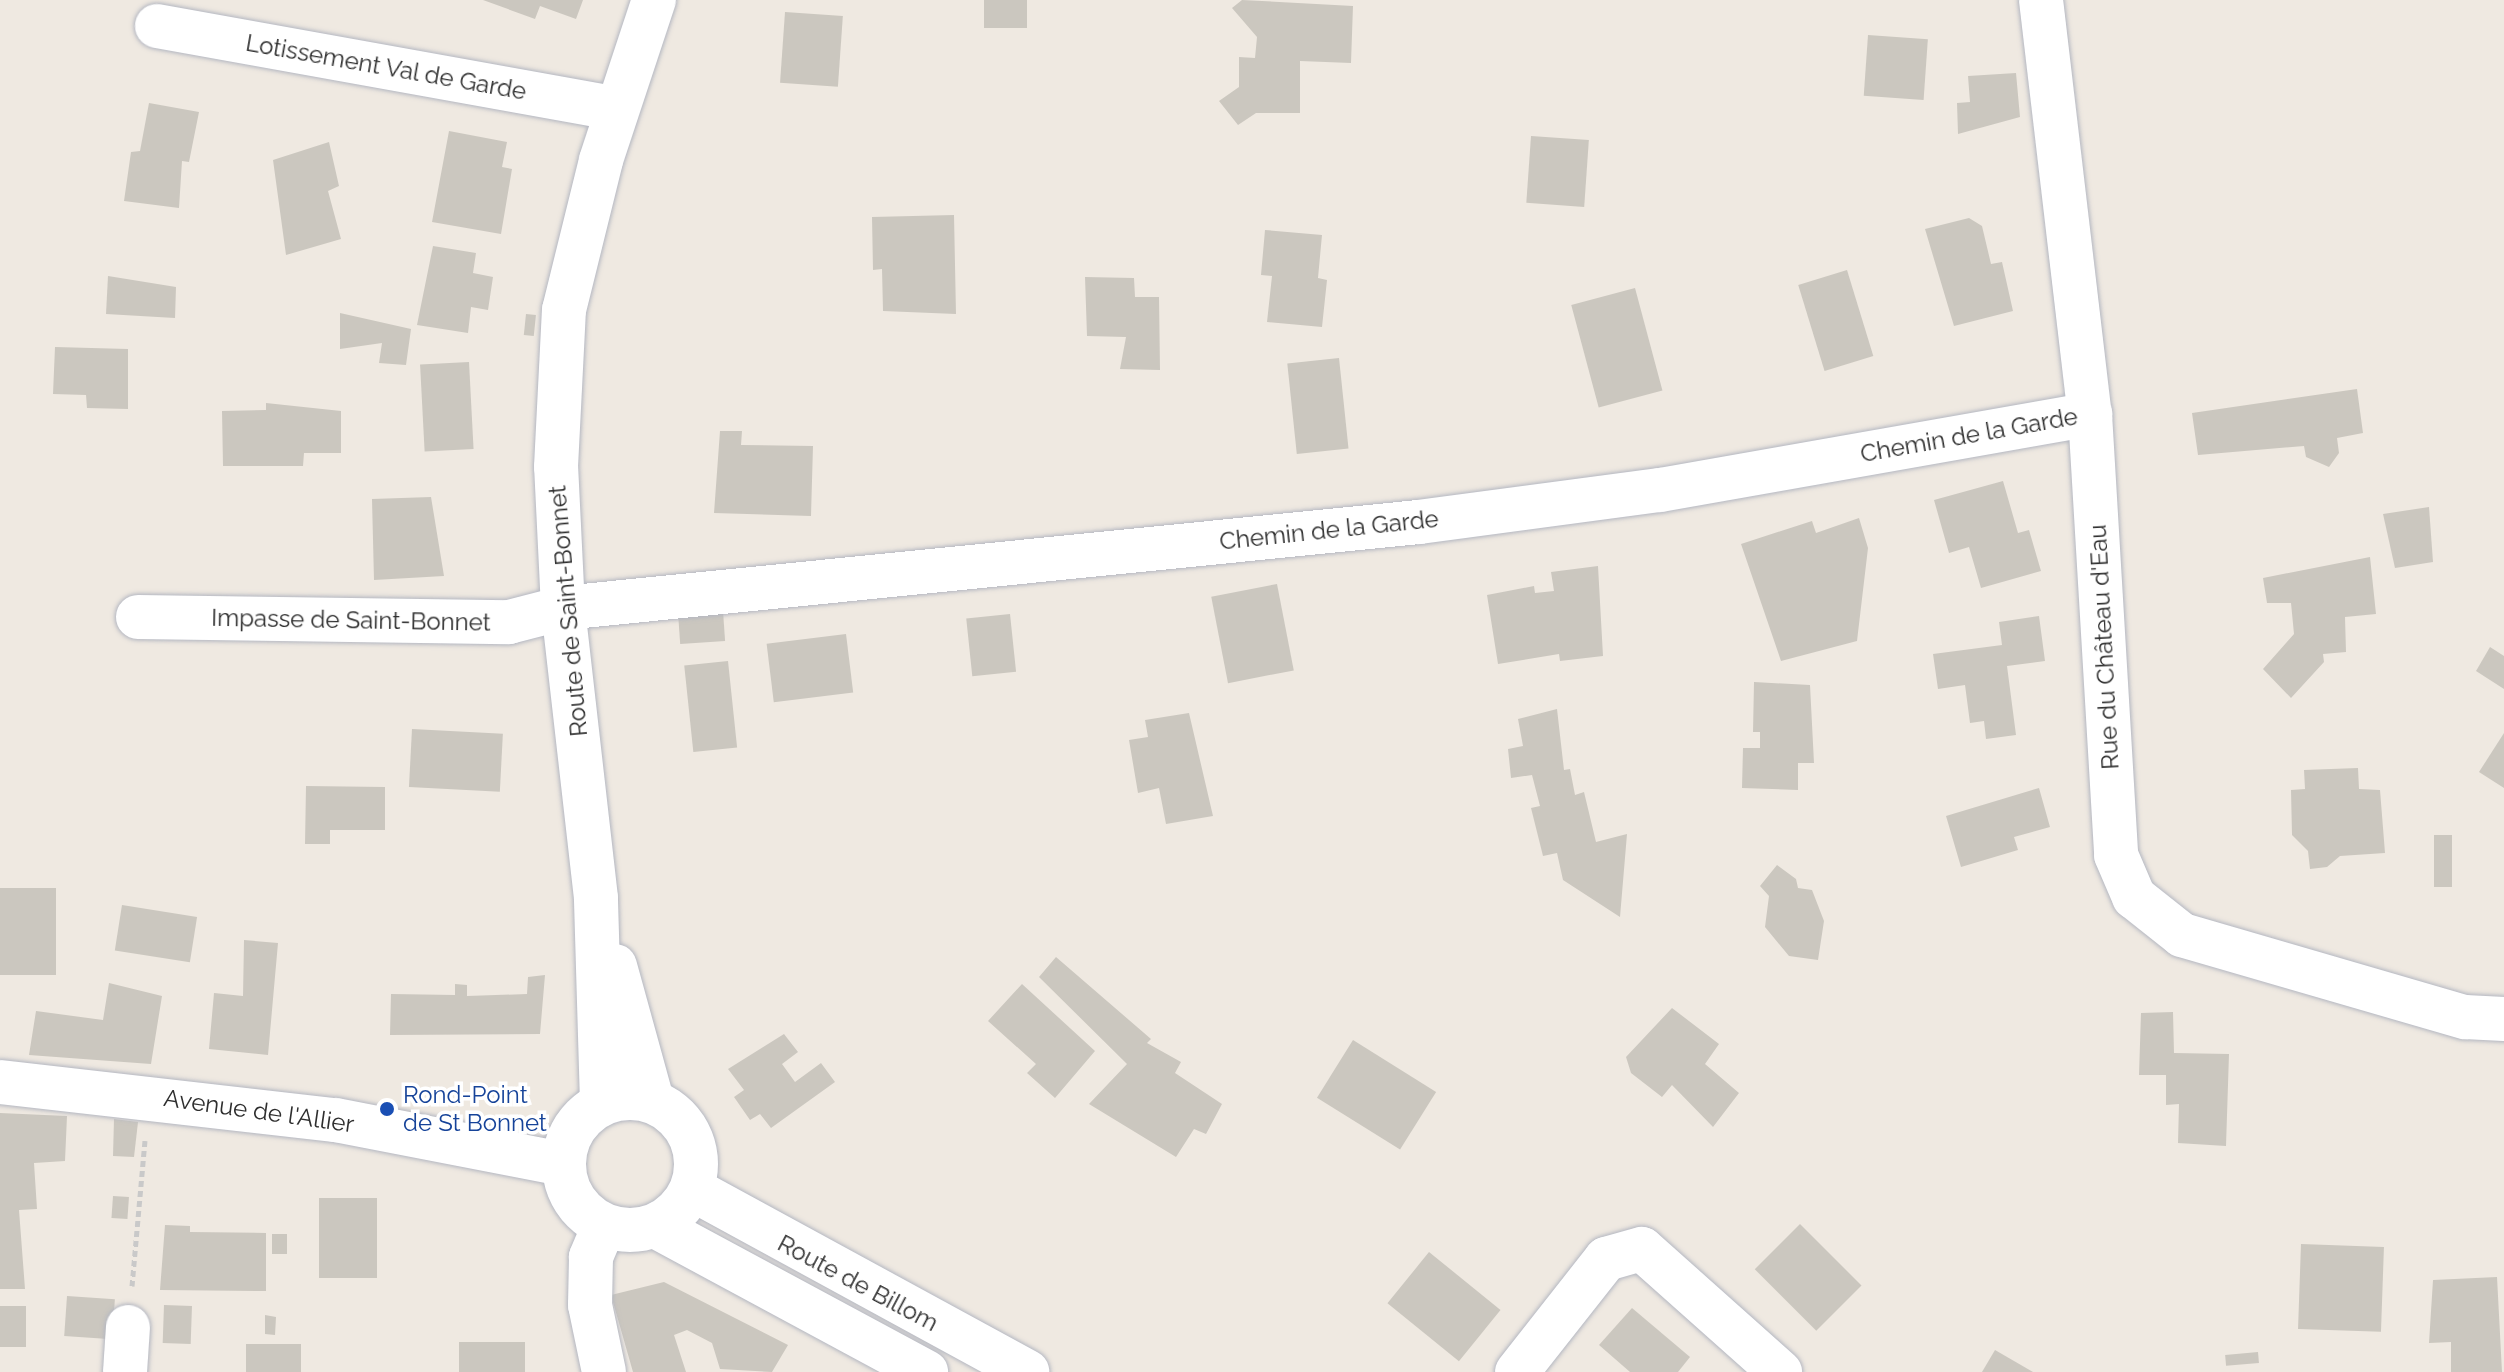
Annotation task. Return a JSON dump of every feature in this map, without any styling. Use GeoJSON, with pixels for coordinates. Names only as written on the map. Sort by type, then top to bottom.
{"type":"FeatureCollection","features":[{"type":"Feature","properties":{"kind":"street","name":"Route de Saint-Bonnet"},"geometry":{"type":"LineString","coordinates":[[602,1103],[596,898],[563,608],[556,467],[564,310],[616,109],[654,0]]}},
{"type":"Feature","properties":{"kind":"street","name":"Rue du Château d'Eau"},"geometry":{"type":"LineString","coordinates":[[2041,0],[2090,414],[2116,855],[2134,897],[2182,935],[2465,1017],[2504,1019]]}},
{"type":"Feature","properties":{"kind":"street","name":"Lotissement Val de Garde"},"geometry":{"type":"LineString","coordinates":[[157,26],[616,109]]}},
{"type":"Feature","properties":{"kind":"street","name":"Chemin de la Garde"},"geometry":{"type":"LineString","coordinates":[[563,608],[1419,522],[1660,490],[2090,414]]}},
{"type":"Feature","properties":{"kind":"street","name":"Impasse de Saint-Bonnet"},"geometry":{"type":"LineString","coordinates":[[138,617],[509,622],[563,608]]}},
{"type":"Feature","properties":{"kind":"street","name":"Route de Saint-Bonnet"},"geometry":{"type":"LineString","coordinates":[[596,898],[652,1100]]}},
{"type":"Feature","properties":{"kind":"street","name":"Avenue de l'Allier"},"geometry":{"type":"LineString","coordinates":[[0,1082],[149,1096],[336,1120],[563,1164]]}},
{"type":"Feature","properties":{"kind":"street"},"geometry":{"type":"LineString","coordinates":[[627,1096],[652,1100],[675,1114],[691,1135],[698,1163],[692,1189],[678,1211],[655,1226],[604,1226],[581,1209],[563,1164],[568,1139],[583,1116],[602,1103],[627,1096]]}},
{"type":"Feature","properties":{"kind":"street","name":"Route de Billom"},"geometry":{"type":"LineString","coordinates":[[692,1189],[1027,1372]]}},
{"type":"Feature","properties":{"kind":"street"},"geometry":{"type":"LineString","coordinates":[[604,1226],[591,1257],[590,1305],[604,1372]]}},
{"type":"Feature","properties":{"kind":"street","name":"Route de Billom"},"geometry":{"type":"LineString","coordinates":[[655,1226],[926,1372]]}},
{"type":"Feature","properties":{"kind":"street"},"geometry":{"type":"LineString","coordinates":[[1517,1372],[1606,1259],[1642,1249],[1780,1372]]}},
{"type":"Feature","properties":{"kind":"street"},"geometry":{"type":"LineString","coordinates":[[125,1372],[128,1327]]}},
{"type":"Feature","properties":{"kind":"path"},"geometry":{"type":"LineString","coordinates":[[128,1327],[149,1096]]}},
{"type":"Feature","properties":{"kind":"building"},"geometry":{"type":"Polygon","coordinates":[[[483,0],[583,0],[576,19],[540,6],[535,19],[483,0]]]}},
{"type":"Feature","properties":{"kind":"building"},"geometry":{"type":"Polygon","coordinates":[[[984,0],[1027,0],[1027,28],[984,28],[984,0]]]}},
{"type":"Feature","properties":{"kind":"building"},"geometry":{"type":"Polygon","coordinates":[[[1242,0],[1353,6],[1351,63],[1300,61],[1300,113],[1256,113],[1238,125],[1219,101],[1239,87],[1239,57],[1255,58],[1257,37],[1232,8],[1242,0]]]}},
{"type":"Feature","properties":{"kind":"building"},"geometry":{"type":"Polygon","coordinates":[[[785,12],[843,16],[838,87],[780,83],[785,12]]]}},
{"type":"Feature","properties":{"kind":"building"},"geometry":{"type":"Polygon","coordinates":[[[1868,35],[1928,39],[1924,100],[1864,96],[1868,35]]]}},
{"type":"Feature","properties":{"kind":"building"},"geometry":{"type":"Polygon","coordinates":[[[2016,73],[2020,117],[1958,134],[1957,103],[1970,102],[1968,76],[2016,73]]]}},
{"type":"Feature","properties":{"kind":"building"},"geometry":{"type":"Polygon","coordinates":[[[149,103],[199,112],[189,162],[182,161],[179,208],[124,201],[131,152],[140,151],[149,103]]]}},
{"type":"Feature","properties":{"kind":"building"},"geometry":{"type":"Polygon","coordinates":[[[449,131],[507,142],[502,167],[512,169],[501,234],[432,222],[449,131]]]}},
{"type":"Feature","properties":{"kind":"building"},"geometry":{"type":"Polygon","coordinates":[[[1531,136],[1589,140],[1584,207],[1526,203],[1531,136]]]}},
{"type":"Feature","properties":{"kind":"building"},"geometry":{"type":"Polygon","coordinates":[[[329,142],[339,186],[328,191],[341,239],[286,255],[273,160],[329,142]]]}},
{"type":"Feature","properties":{"kind":"building"},"geometry":{"type":"Polygon","coordinates":[[[954,215],[956,314],[883,311],[882,269],[873,270],[872,217],[954,215]]]}},
{"type":"Feature","properties":{"kind":"building"},"geometry":{"type":"Polygon","coordinates":[[[1969,218],[1982,226],[1991,264],[2002,262],[2013,311],[1954,326],[1925,229],[1969,218]]]}},
{"type":"Feature","properties":{"kind":"building"},"geometry":{"type":"Polygon","coordinates":[[[1265,230],[1322,235],[1318,278],[1327,280],[1322,327],[1267,322],[1272,276],[1261,275],[1265,230]]]}},
{"type":"Feature","properties":{"kind":"building"},"geometry":{"type":"Polygon","coordinates":[[[433,246],[476,253],[473,273],[493,277],[488,310],[471,307],[468,333],[417,325],[433,246]]]}},
{"type":"Feature","properties":{"kind":"building"},"geometry":{"type":"Polygon","coordinates":[[[1847,270],[1873,356],[1825,371],[1798,285],[1847,270]]]}},
{"type":"Feature","properties":{"kind":"building"},"geometry":{"type":"Polygon","coordinates":[[[108,276],[176,287],[175,318],[106,314],[108,276]]]}},
{"type":"Feature","properties":{"kind":"building"},"geometry":{"type":"Polygon","coordinates":[[[1085,277],[1134,278],[1135,297],[1159,297],[1160,370],[1120,369],[1126,337],[1087,336],[1085,277]]]}},
{"type":"Feature","properties":{"kind":"building"},"geometry":{"type":"Polygon","coordinates":[[[1635,288],[1662,390],[1599,407],[1571,305],[1635,288]]]}},
{"type":"Feature","properties":{"kind":"building"},"geometry":{"type":"Polygon","coordinates":[[[340,313],[411,329],[406,365],[379,363],[382,343],[340,349],[340,313]]]}},
{"type":"Feature","properties":{"kind":"building"},"geometry":{"type":"Polygon","coordinates":[[[526,314],[536,315],[534,336],[524,335],[526,314]]]}},
{"type":"Feature","properties":{"kind":"building"},"geometry":{"type":"Polygon","coordinates":[[[55,347],[128,349],[128,409],[87,408],[86,395],[53,394],[55,347]]]}},
{"type":"Feature","properties":{"kind":"building"},"geometry":{"type":"Polygon","coordinates":[[[1339,358],[1349,449],[1297,454],[1287,363],[1339,358]]]}},
{"type":"Feature","properties":{"kind":"building"},"geometry":{"type":"Polygon","coordinates":[[[469,362],[474,449],[425,451],[420,365],[469,362]]]}},
{"type":"Feature","properties":{"kind":"building"},"geometry":{"type":"Polygon","coordinates":[[[2357,389],[2363,433],[2337,438],[2339,453],[2329,467],[2306,457],[2304,446],[2198,455],[2192,413],[2357,389]]]}},
{"type":"Feature","properties":{"kind":"building"},"geometry":{"type":"Polygon","coordinates":[[[266,403],[341,411],[341,453],[304,453],[303,466],[223,466],[222,411],[266,410],[266,403]]]}},
{"type":"Feature","properties":{"kind":"building"},"geometry":{"type":"Polygon","coordinates":[[[720,431],[742,431],[741,445],[813,446],[811,516],[714,513],[720,431]]]}},
{"type":"Feature","properties":{"kind":"building"},"geometry":{"type":"Polygon","coordinates":[[[2003,481],[2018,533],[2029,530],[2041,571],[1981,588],[1969,547],[1949,553],[1934,500],[2003,481]]]}},
{"type":"Feature","properties":{"kind":"building"},"geometry":{"type":"Polygon","coordinates":[[[431,497],[444,576],[374,580],[372,499],[431,497]]]}},
{"type":"Feature","properties":{"kind":"building"},"geometry":{"type":"Polygon","coordinates":[[[2429,507],[2433,562],[2395,568],[2383,514],[2429,507]]]}},
{"type":"Feature","properties":{"kind":"building"},"geometry":{"type":"Polygon","coordinates":[[[1859,518],[1868,548],[1857,641],[1781,661],[1741,544],[1812,521],[1816,533],[1859,518]]]}},
{"type":"Feature","properties":{"kind":"building"},"geometry":{"type":"Polygon","coordinates":[[[2370,557],[2376,614],[2345,617],[2346,652],[2323,654],[2324,662],[2291,698],[2263,669],[2294,634],[2291,603],[2267,603],[2263,578],[2370,557]]]}},
{"type":"Feature","properties":{"kind":"building"},"geometry":{"type":"Polygon","coordinates":[[[1598,566],[1603,656],[1560,661],[1559,654],[1498,664],[1487,595],[1534,586],[1535,593],[1554,591],[1551,572],[1598,566]]]}},
{"type":"Feature","properties":{"kind":"building"},"geometry":{"type":"Polygon","coordinates":[[[1277,584],[1294,670],[1228,683],[1211,597],[1277,584]]]}},
{"type":"Feature","properties":{"kind":"building"},"geometry":{"type":"Polygon","coordinates":[[[723,611],[725,641],[680,644],[678,614],[723,611]]]}},
{"type":"Feature","properties":{"kind":"building"},"geometry":{"type":"Polygon","coordinates":[[[1010,614],[1016,672],[972,676],[966,619],[1010,614]]]}},
{"type":"Feature","properties":{"kind":"building"},"geometry":{"type":"Polygon","coordinates":[[[2039,616],[2045,661],[2007,666],[2016,735],[1986,739],[1984,721],[1970,723],[1965,685],[1938,689],[1933,654],[2002,645],[1999,622],[2039,616]]]}},
{"type":"Feature","properties":{"kind":"building"},"geometry":{"type":"Polygon","coordinates":[[[846,634],[853,693],[774,702],[767,644],[846,634]]]}},
{"type":"Feature","properties":{"kind":"building"},"geometry":{"type":"Polygon","coordinates":[[[2490,647],[2504,656],[2504,689],[2476,671],[2490,647]]]}},
{"type":"Feature","properties":{"kind":"building"},"geometry":{"type":"Polygon","coordinates":[[[728,661],[737,748],[693,752],[684,666],[728,661]]]}},
{"type":"Feature","properties":{"kind":"building"},"geometry":{"type":"Polygon","coordinates":[[[1754,682],[1810,685],[1814,763],[1798,763],[1798,790],[1742,788],[1743,748],[1760,748],[1760,732],[1753,732],[1754,682]]]}},
{"type":"Feature","properties":{"kind":"building"},"geometry":{"type":"Polygon","coordinates":[[[1557,709],[1564,770],[1570,769],[1575,795],[1584,792],[1596,842],[1627,834],[1620,917],[1563,880],[1557,853],[1543,856],[1531,808],[1540,806],[1532,775],[1511,778],[1508,749],[1523,746],[1518,719],[1557,709]]]}},
{"type":"Feature","properties":{"kind":"building"},"geometry":{"type":"Polygon","coordinates":[[[1189,713],[1213,816],[1166,824],[1159,788],[1138,793],[1129,740],[1148,737],[1145,720],[1189,713]]]}},
{"type":"Feature","properties":{"kind":"building"},"geometry":{"type":"Polygon","coordinates":[[[412,729],[503,734],[500,792],[409,787],[412,729]]]}},
{"type":"Feature","properties":{"kind":"building"},"geometry":{"type":"Polygon","coordinates":[[[2504,733],[2504,788],[2479,772],[2504,733]]]}},
{"type":"Feature","properties":{"kind":"building"},"geometry":{"type":"Polygon","coordinates":[[[2358,768],[2359,789],[2380,790],[2385,853],[2340,856],[2327,867],[2310,869],[2308,851],[2292,835],[2291,790],[2305,789],[2304,770],[2358,768]]]}},
{"type":"Feature","properties":{"kind":"building"},"geometry":{"type":"Polygon","coordinates":[[[306,786],[385,787],[385,830],[330,830],[330,844],[305,844],[306,786]]]}},
{"type":"Feature","properties":{"kind":"building"},"geometry":{"type":"Polygon","coordinates":[[[2039,788],[2050,827],[2014,837],[2018,850],[1961,867],[1946,816],[2039,788]]]}},
{"type":"Feature","properties":{"kind":"building"},"geometry":{"type":"Polygon","coordinates":[[[2434,835],[2452,835],[2452,887],[2434,887],[2434,835]]]}},
{"type":"Feature","properties":{"kind":"building"},"geometry":{"type":"Polygon","coordinates":[[[1777,865],[1796,879],[1798,888],[1812,890],[1824,921],[1818,960],[1789,956],[1765,927],[1769,896],[1760,886],[1777,865]]]}},
{"type":"Feature","properties":{"kind":"building"},"geometry":{"type":"Polygon","coordinates":[[[0,888],[56,888],[56,975],[0,975],[0,888]]]}},
{"type":"Feature","properties":{"kind":"building"},"geometry":{"type":"Polygon","coordinates":[[[122,905],[197,917],[190,962],[115,950],[122,905]]]}},
{"type":"Feature","properties":{"kind":"building"},"geometry":{"type":"Polygon","coordinates":[[[244,940],[278,943],[268,1055],[209,1049],[214,993],[243,996],[244,940]]]}},
{"type":"Feature","properties":{"kind":"building"},"geometry":{"type":"Polygon","coordinates":[[[1056,957],[1151,1039],[1147,1043],[1181,1062],[1175,1073],[1222,1104],[1206,1134],[1194,1129],[1176,1157],[1089,1104],[1127,1064],[1039,977],[1056,957]]]}},
{"type":"Feature","properties":{"kind":"building"},"geometry":{"type":"Polygon","coordinates":[[[545,975],[540,1034],[390,1035],[391,994],[455,995],[455,984],[467,985],[467,996],[527,994],[528,977],[545,975]]]}},
{"type":"Feature","properties":{"kind":"building"},"geometry":{"type":"Polygon","coordinates":[[[109,983],[162,996],[151,1064],[29,1055],[36,1011],[103,1020],[109,983]]]}},
{"type":"Feature","properties":{"kind":"building"},"geometry":{"type":"Polygon","coordinates":[[[1022,984],[1095,1051],[1055,1098],[1027,1073],[1036,1064],[988,1021],[1022,984]]]}},
{"type":"Feature","properties":{"kind":"building"},"geometry":{"type":"Polygon","coordinates":[[[1672,1008],[1719,1044],[1705,1064],[1739,1093],[1713,1127],[1672,1085],[1662,1097],[1631,1073],[1626,1057],[1672,1008]]]}},
{"type":"Feature","properties":{"kind":"building"},"geometry":{"type":"Polygon","coordinates":[[[2173,1012],[2174,1053],[2229,1054],[2226,1146],[2178,1143],[2179,1104],[2166,1105],[2166,1075],[2139,1075],[2141,1013],[2173,1012]]]}},
{"type":"Feature","properties":{"kind":"building"},"geometry":{"type":"Polygon","coordinates":[[[784,1034],[798,1052],[782,1064],[795,1082],[821,1063],[835,1082],[771,1128],[760,1114],[750,1120],[734,1097],[744,1090],[728,1069],[784,1034]]]}},
{"type":"Feature","properties":{"kind":"building"},"geometry":{"type":"Polygon","coordinates":[[[1353,1040],[1436,1092],[1400,1150],[1317,1098],[1353,1040]]]}},
{"type":"Feature","properties":{"kind":"building"},"geometry":{"type":"Polygon","coordinates":[[[0,1113],[67,1116],[65,1161],[34,1163],[37,1209],[19,1210],[25,1289],[0,1289],[0,1113]]]}},
{"type":"Feature","properties":{"kind":"building"},"geometry":{"type":"Polygon","coordinates":[[[114,1119],[138,1122],[134,1157],[113,1156],[114,1119]]]}},
{"type":"Feature","properties":{"kind":"building"},"geometry":{"type":"Polygon","coordinates":[[[113,1196],[129,1197],[127,1219],[111,1218],[113,1196]]]}},
{"type":"Feature","properties":{"kind":"building"},"geometry":{"type":"Polygon","coordinates":[[[319,1198],[377,1198],[377,1278],[319,1278],[319,1198]]]}},
{"type":"Feature","properties":{"kind":"building"},"geometry":{"type":"Polygon","coordinates":[[[1800,1224],[1862,1286],[1816,1331],[1755,1269],[1800,1224]]]}},
{"type":"Feature","properties":{"kind":"building"},"geometry":{"type":"Polygon","coordinates":[[[165,1225],[190,1226],[190,1232],[266,1233],[266,1291],[160,1290],[165,1225]]]}},
{"type":"Feature","properties":{"kind":"building"},"geometry":{"type":"Polygon","coordinates":[[[272,1234],[287,1234],[287,1254],[272,1254],[272,1234]]]}},
{"type":"Feature","properties":{"kind":"building"},"geometry":{"type":"Polygon","coordinates":[[[2301,1244],[2384,1247],[2381,1332],[2298,1329],[2301,1244]]]}},
{"type":"Feature","properties":{"kind":"building"},"geometry":{"type":"Polygon","coordinates":[[[1429,1252],[1500,1310],[1459,1361],[1387,1303],[1429,1252]]]}},
{"type":"Feature","properties":{"kind":"building"},"geometry":{"type":"Polygon","coordinates":[[[2497,1277],[2502,1372],[2451,1372],[2451,1342],[2429,1343],[2433,1280],[2497,1277]]]}},
{"type":"Feature","properties":{"kind":"building"},"geometry":{"type":"Polygon","coordinates":[[[664,1282],[788,1345],[772,1372],[720,1369],[712,1343],[687,1330],[674,1335],[686,1372],[633,1372],[611,1295],[664,1282]]]}},
{"type":"Feature","properties":{"kind":"building"},"geometry":{"type":"Polygon","coordinates":[[[67,1296],[115,1299],[112,1339],[64,1336],[67,1296]]]}},
{"type":"Feature","properties":{"kind":"building"},"geometry":{"type":"Polygon","coordinates":[[[164,1305],[192,1306],[191,1344],[163,1343],[164,1305]]]}},
{"type":"Feature","properties":{"kind":"building"},"geometry":{"type":"Polygon","coordinates":[[[0,1306],[26,1306],[26,1347],[0,1347],[0,1306]]]}},
{"type":"Feature","properties":{"kind":"building"},"geometry":{"type":"Polygon","coordinates":[[[1632,1308],[1690,1357],[1678,1372],[1630,1372],[1599,1345],[1632,1308]]]}},
{"type":"Feature","properties":{"kind":"building"},"geometry":{"type":"Polygon","coordinates":[[[265,1315],[276,1317],[275,1335],[265,1334],[265,1315]]]}},
{"type":"Feature","properties":{"kind":"building"},"geometry":{"type":"Polygon","coordinates":[[[459,1342],[525,1342],[525,1372],[459,1372],[459,1342]]]}},
{"type":"Feature","properties":{"kind":"building"},"geometry":{"type":"Polygon","coordinates":[[[246,1344],[301,1344],[301,1372],[246,1372],[246,1344]]]}},
{"type":"Feature","properties":{"kind":"building"},"geometry":{"type":"Polygon","coordinates":[[[1995,1350],[2033,1372],[1982,1372],[1995,1350]]]}},
{"type":"Feature","properties":{"kind":"building"},"geometry":{"type":"Polygon","coordinates":[[[2258,1352],[2259,1363],[2226,1366],[2225,1355],[2258,1352]]]}},
{"type":"Feature","properties":{"kind":"place","name":"Rond-Point de St Bonnet"},"geometry":{"type":"Point","coordinates":[387,1109]}}]}
